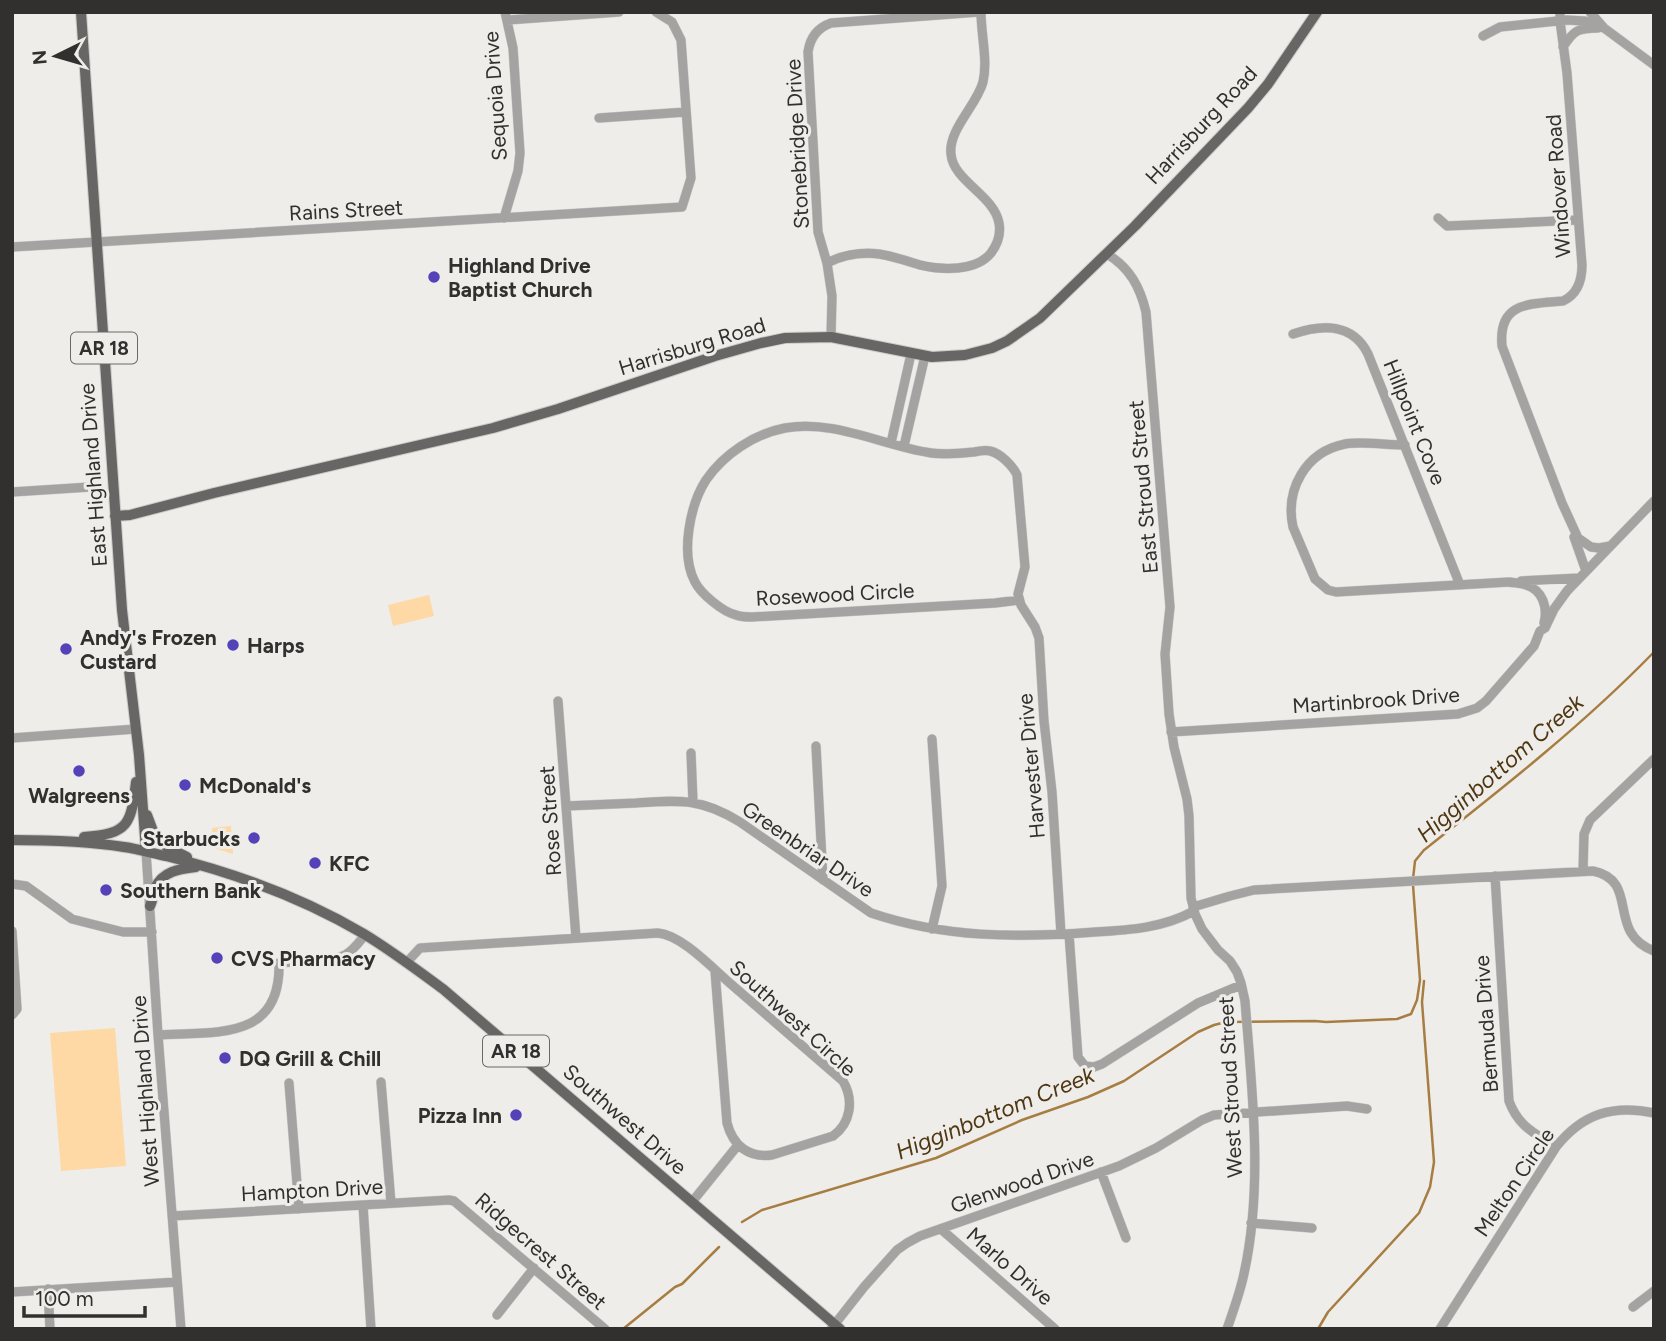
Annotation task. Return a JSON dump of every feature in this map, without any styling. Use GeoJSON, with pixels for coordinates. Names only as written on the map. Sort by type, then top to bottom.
{"type":"FeatureCollection","features":[{"type":"Feature","properties":{"kind":"main road","name":"East Highland Drive"},"geometry":{"type":"LineString","coordinates":[[81,12],[122,610],[139,755],[146,851]]}},
{"type":"Feature","properties":{"kind":"main road","name":"Harrisburg Road"},"geometry":{"type":"LineString","coordinates":[[115,516],[130,515],[493,428],[715,356],[785,338],[831,337],[925,356],[965,355],[992,348],[1040,318],[1107,254],[1248,108],[1268,84],[1317,12]]}},
{"type":"Feature","properties":{"kind":"main road"},"geometry":{"type":"LineString","coordinates":[[14,840],[101,836],[120,830],[127,823],[132,809],[139,755]]}},
{"type":"Feature","properties":{"kind":"main road"},"geometry":{"type":"LineString","coordinates":[[143,805],[156,839],[205,866]]}},
{"type":"Feature","properties":{"kind":"main road","name":"Southwest Drive"},"geometry":{"type":"LineString","coordinates":[[14,840],[107,844],[205,866],[268,888],[365,935],[407,962],[491,1029],[835,1327]]}},
{"type":"Feature","properties":{"kind":"main road"},"geometry":{"type":"LineString","coordinates":[[150,906],[157,885],[167,874],[178,869],[205,866]]}},
{"type":"Feature","properties":{"kind":"street"},"geometry":{"type":"LineString","coordinates":[[506,16],[619,12]]}},
{"type":"Feature","properties":{"kind":"street"},"geometry":{"type":"LineString","coordinates":[[599,118],[686,112],[679,34],[672,22],[656,12]]}},
{"type":"Feature","properties":{"kind":"street"},"geometry":{"type":"LineString","coordinates":[[827,263],[845,256],[870,253],[936,268],[967,267],[984,260],[996,246],[999,231],[996,214],[955,168],[951,155],[953,139],[983,81],[985,69],[980,12]]}},
{"type":"Feature","properties":{"kind":"street","name":"Stonebridge Drive"},"geometry":{"type":"LineString","coordinates":[[831,337],[832,296],[827,263],[818,232],[809,44],[818,31],[831,23],[980,12]]}},
{"type":"Feature","properties":{"kind":"street"},"geometry":{"type":"LineString","coordinates":[[1590,12],[1604,28],[1654,65]]}},
{"type":"Feature","properties":{"kind":"street","name":"Sequoia Drive"},"geometry":{"type":"LineString","coordinates":[[504,218],[518,171],[520,153],[513,48],[506,16]]}},
{"type":"Feature","properties":{"kind":"street"},"geometry":{"type":"LineString","coordinates":[[1483,36],[1500,27],[1560,17],[1585,21],[1604,28]]}},
{"type":"Feature","properties":{"kind":"street","name":"Windover Road"},"geometry":{"type":"LineString","coordinates":[[1560,17],[1567,73],[1582,271],[1580,282],[1569,299],[1527,304],[1510,312],[1501,336],[1502,346],[1562,503],[1580,541],[1593,548],[1610,547]]}},
{"type":"Feature","properties":{"kind":"street"},"geometry":{"type":"LineString","coordinates":[[1563,47],[1581,28],[1604,28]]}},
{"type":"Feature","properties":{"kind":"street","name":"Rains Street"},"geometry":{"type":"LineString","coordinates":[[12,247],[682,207],[691,178],[686,112]]}},
{"type":"Feature","properties":{"kind":"street"},"geometry":{"type":"LineString","coordinates":[[1438,218],[1447,226],[1578,220]]}},
{"type":"Feature","properties":{"kind":"street","name":"East Stroud Street"},"geometry":{"type":"LineString","coordinates":[[1107,254],[1133,277],[1146,312],[1170,607],[1165,654],[1171,732]]}},
{"type":"Feature","properties":{"kind":"street","name":"Hillpoint Cove"},"geometry":{"type":"LineString","coordinates":[[1293,334],[1312,328],[1336,329],[1351,334],[1361,342],[1405,444],[1460,585]]}},
{"type":"Feature","properties":{"kind":"street"},"geometry":{"type":"LineString","coordinates":[[891,443],[911,354]]}},
{"type":"Feature","properties":{"kind":"street"},"geometry":{"type":"LineString","coordinates":[[904,446],[925,356]]}},
{"type":"Feature","properties":{"kind":"street","name":"Rosewood Circle"},"geometry":{"type":"LineString","coordinates":[[804,426],[891,443],[939,453],[990,451],[1015,470],[1025,567],[1019,587],[1019,600],[752,617],[729,613],[699,589],[693,577],[688,547],[693,509],[705,481],[730,454],[768,433],[804,426]]}},
{"type":"Feature","properties":{"kind":"street"},"geometry":{"type":"LineString","coordinates":[[1405,444],[1345,444],[1319,455],[1303,470],[1293,490],[1293,527],[1315,579],[1328,590],[1336,592],[1509,582],[1583,574]]}},
{"type":"Feature","properties":{"kind":"street"},"geometry":{"type":"LineString","coordinates":[[12,492],[90,486]]}},
{"type":"Feature","properties":{"kind":"street","name":"Martinbrook Drive"},"geometry":{"type":"LineString","coordinates":[[1171,732],[1466,712],[1477,708],[1534,646],[1540,631],[1545,628],[1567,591],[1654,500]]}},
{"type":"Feature","properties":{"kind":"street","name":"Windover Road"},"geometry":{"type":"LineString","coordinates":[[1562,503],[1583,574]]}},
{"type":"Feature","properties":{"kind":"street"},"geometry":{"type":"LineString","coordinates":[[1509,582],[1527,585],[1543,599],[1546,612],[1540,631]]}},
{"type":"Feature","properties":{"kind":"street","name":"Harvester Drive"},"geometry":{"type":"LineString","coordinates":[[1019,600],[1039,638],[1044,721],[1078,1058],[1085,1066],[1102,1064],[1198,1003],[1241,985]]}},
{"type":"Feature","properties":{"kind":"street","name":"Rose Street"},"geometry":{"type":"LineString","coordinates":[[558,701],[576,938]]}},
{"type":"Feature","properties":{"kind":"street"},"geometry":{"type":"LineString","coordinates":[[12,738],[136,729]]}},
{"type":"Feature","properties":{"kind":"street","name":"West Stroud Street"},"geometry":{"type":"LineString","coordinates":[[1171,732],[1187,799],[1189,890],[1194,909],[1208,938],[1233,965],[1245,1001],[1254,1157],[1251,1223],[1243,1278],[1227,1329]]}},
{"type":"Feature","properties":{"kind":"street"},"geometry":{"type":"LineString","coordinates":[[932,739],[942,886],[932,929]]}},
{"type":"Feature","properties":{"kind":"street"},"geometry":{"type":"LineString","coordinates":[[816,746],[823,880]]}},
{"type":"Feature","properties":{"kind":"street"},"geometry":{"type":"LineString","coordinates":[[691,753],[693,802]]}},
{"type":"Feature","properties":{"kind":"street"},"geometry":{"type":"LineString","coordinates":[[1583,871],[1583,839],[1590,820],[1652,765]]}},
{"type":"Feature","properties":{"kind":"street","name":"Greenbriar Drive"},"geometry":{"type":"LineString","coordinates":[[566,806],[668,800],[693,802],[732,817],[871,913],[932,929],[1005,936],[1151,927],[1230,896],[1254,890],[1583,871],[1601,873],[1610,878],[1617,886],[1623,902],[1627,927],[1639,943],[1654,951]]}},
{"type":"Feature","properties":{"kind":"street","name":"West Highland Drive"},"geometry":{"type":"LineString","coordinates":[[146,851],[181,1329]]}},
{"type":"Feature","properties":{"kind":"street","name":"Bermuda Drive"},"geometry":{"type":"LineString","coordinates":[[1495,876],[1509,1101],[1523,1125],[1556,1147]]}},
{"type":"Feature","properties":{"kind":"street"},"geometry":{"type":"LineString","coordinates":[[12,884],[26,886],[72,919],[123,932],[152,932]]}},
{"type":"Feature","properties":{"kind":"street"},"geometry":{"type":"LineString","coordinates":[[12,931],[17,1009],[12,1015]]}},
{"type":"Feature","properties":{"kind":"street","name":"Southwest Circle"},"geometry":{"type":"LineString","coordinates":[[407,962],[420,948],[666,934],[680,941],[843,1081],[849,1094],[848,1119],[833,1136],[772,1156],[753,1155],[738,1145]]}},
{"type":"Feature","properties":{"kind":"street"},"geometry":{"type":"LineString","coordinates":[[158,1035],[237,1030],[250,1025],[271,1004],[277,988],[279,962],[344,956],[365,935]]}},
{"type":"Feature","properties":{"kind":"street"},"geometry":{"type":"LineString","coordinates":[[692,1202],[738,1145],[727,1123],[715,971]]}},
{"type":"Feature","properties":{"kind":"street"},"geometry":{"type":"LineString","coordinates":[[381,1082],[391,1203]]}},
{"type":"Feature","properties":{"kind":"street"},"geometry":{"type":"LineString","coordinates":[[289,1083],[299,1209]]}},
{"type":"Feature","properties":{"kind":"street","name":"Glenwood Drive"},"geometry":{"type":"LineString","coordinates":[[835,1327],[864,1287],[897,1250],[907,1243],[1119,1166],[1156,1148],[1206,1118],[1222,1114],[1347,1106],[1367,1108]]}},
{"type":"Feature","properties":{"kind":"street","name":"Melton Circle"},"geometry":{"type":"LineString","coordinates":[[1440,1329],[1566,1134],[1578,1124],[1616,1109],[1654,1112]]}},
{"type":"Feature","properties":{"kind":"street"},"geometry":{"type":"LineString","coordinates":[[1101,1172],[1126,1238]]}},
{"type":"Feature","properties":{"kind":"street","name":"Hampton Drive"},"geometry":{"type":"LineString","coordinates":[[172,1216],[454,1201]]}},
{"type":"Feature","properties":{"kind":"street","name":"Ridgecrest Street"},"geometry":{"type":"LineString","coordinates":[[454,1201],[605,1329]]}},
{"type":"Feature","properties":{"kind":"street"},"geometry":{"type":"LineString","coordinates":[[363,1205],[371,1329]]}},
{"type":"Feature","properties":{"kind":"street"},"geometry":{"type":"LineString","coordinates":[[1251,1223],[1312,1228]]}},
{"type":"Feature","properties":{"kind":"street","name":"Marlo Drive"},"geometry":{"type":"LineString","coordinates":[[941,1229],[1055,1329]]}},
{"type":"Feature","properties":{"kind":"street"},"geometry":{"type":"LineString","coordinates":[[497,1315],[534,1268]]}},
{"type":"Feature","properties":{"kind":"street"},"geometry":{"type":"LineString","coordinates":[[12,1292],[177,1282]]}},
{"type":"Feature","properties":{"kind":"street"},"geometry":{"type":"LineString","coordinates":[[48,1289],[50,1329]]}},
{"type":"Feature","properties":{"kind":"street"},"geometry":{"type":"LineString","coordinates":[[1633,1307],[1654,1291]]}},
{"type":"Feature","properties":{"kind":"shaded area"},"geometry":{"type":"Polygon","coordinates":[[[429,595],[434,616],[393,626],[388,605],[429,595]]]}},
{"type":"Feature","properties":{"kind":"shaded area"},"geometry":{"type":"Polygon","coordinates":[[[231,826],[233,854],[214,848],[212,828],[231,826]]]}},
{"type":"Feature","properties":{"kind":"shaded area"},"geometry":{"type":"Polygon","coordinates":[[[115,1028],[126,1166],[61,1171],[50,1033],[115,1028]]]}},
{"type":"Feature","properties":{"kind":"waterway","name":"Higginbottom Creek"},"geometry":{"type":"LineString","coordinates":[[1413,879],[1415,861],[1424,850],[1571,730],[1654,652]]}},
{"type":"Feature","properties":{"kind":"waterway","name":"Higginbottom Creek"},"geometry":{"type":"LineString","coordinates":[[742,1222],[762,1210],[936,1158],[1022,1120],[1088,1097],[1124,1081],[1198,1032],[1214,1025],[1226,1022],[1397,1019],[1411,1014],[1417,1000],[1420,980],[1413,885]]}},
{"type":"Feature","properties":{"kind":"waterway"},"geometry":{"type":"LineString","coordinates":[[1318,1329],[1328,1312],[1419,1213],[1430,1187],[1434,1162],[1422,1002],[1424,981]]}},
{"type":"Feature","properties":{"kind":"waterway","name":"Higginbottom Creek"},"geometry":{"type":"LineString","coordinates":[[623,1329],[682,1284],[719,1247]]}},
{"type":"Feature","properties":{"kind":"place","name":"Highland Drive Baptist Church"},"geometry":{"type":"Point","coordinates":[434,277]}},
{"type":"Feature","properties":{"kind":"place","name":"Harps"},"geometry":{"type":"Point","coordinates":[233,645]}},
{"type":"Feature","properties":{"kind":"place","name":"Andy's Frozen Custard"},"geometry":{"type":"Point","coordinates":[66,649]}},
{"type":"Feature","properties":{"kind":"place","name":"Walgreens"},"geometry":{"type":"Point","coordinates":[79,771]}},
{"type":"Feature","properties":{"kind":"place","name":"McDonald's"},"geometry":{"type":"Point","coordinates":[185,785]}},
{"type":"Feature","properties":{"kind":"place","name":"Starbucks"},"geometry":{"type":"Point","coordinates":[254,838]}},
{"type":"Feature","properties":{"kind":"place","name":"KFC"},"geometry":{"type":"Point","coordinates":[315,863]}},
{"type":"Feature","properties":{"kind":"place","name":"Southern Bank"},"geometry":{"type":"Point","coordinates":[106,890]}},
{"type":"Feature","properties":{"kind":"place","name":"CVS Pharmacy"},"geometry":{"type":"Point","coordinates":[217,958]}},
{"type":"Feature","properties":{"kind":"place","name":"DQ Grill & Chill"},"geometry":{"type":"Point","coordinates":[225,1058]}},
{"type":"Feature","properties":{"kind":"place","name":"Pizza Inn"},"geometry":{"type":"Point","coordinates":[516,1115]}}]}
